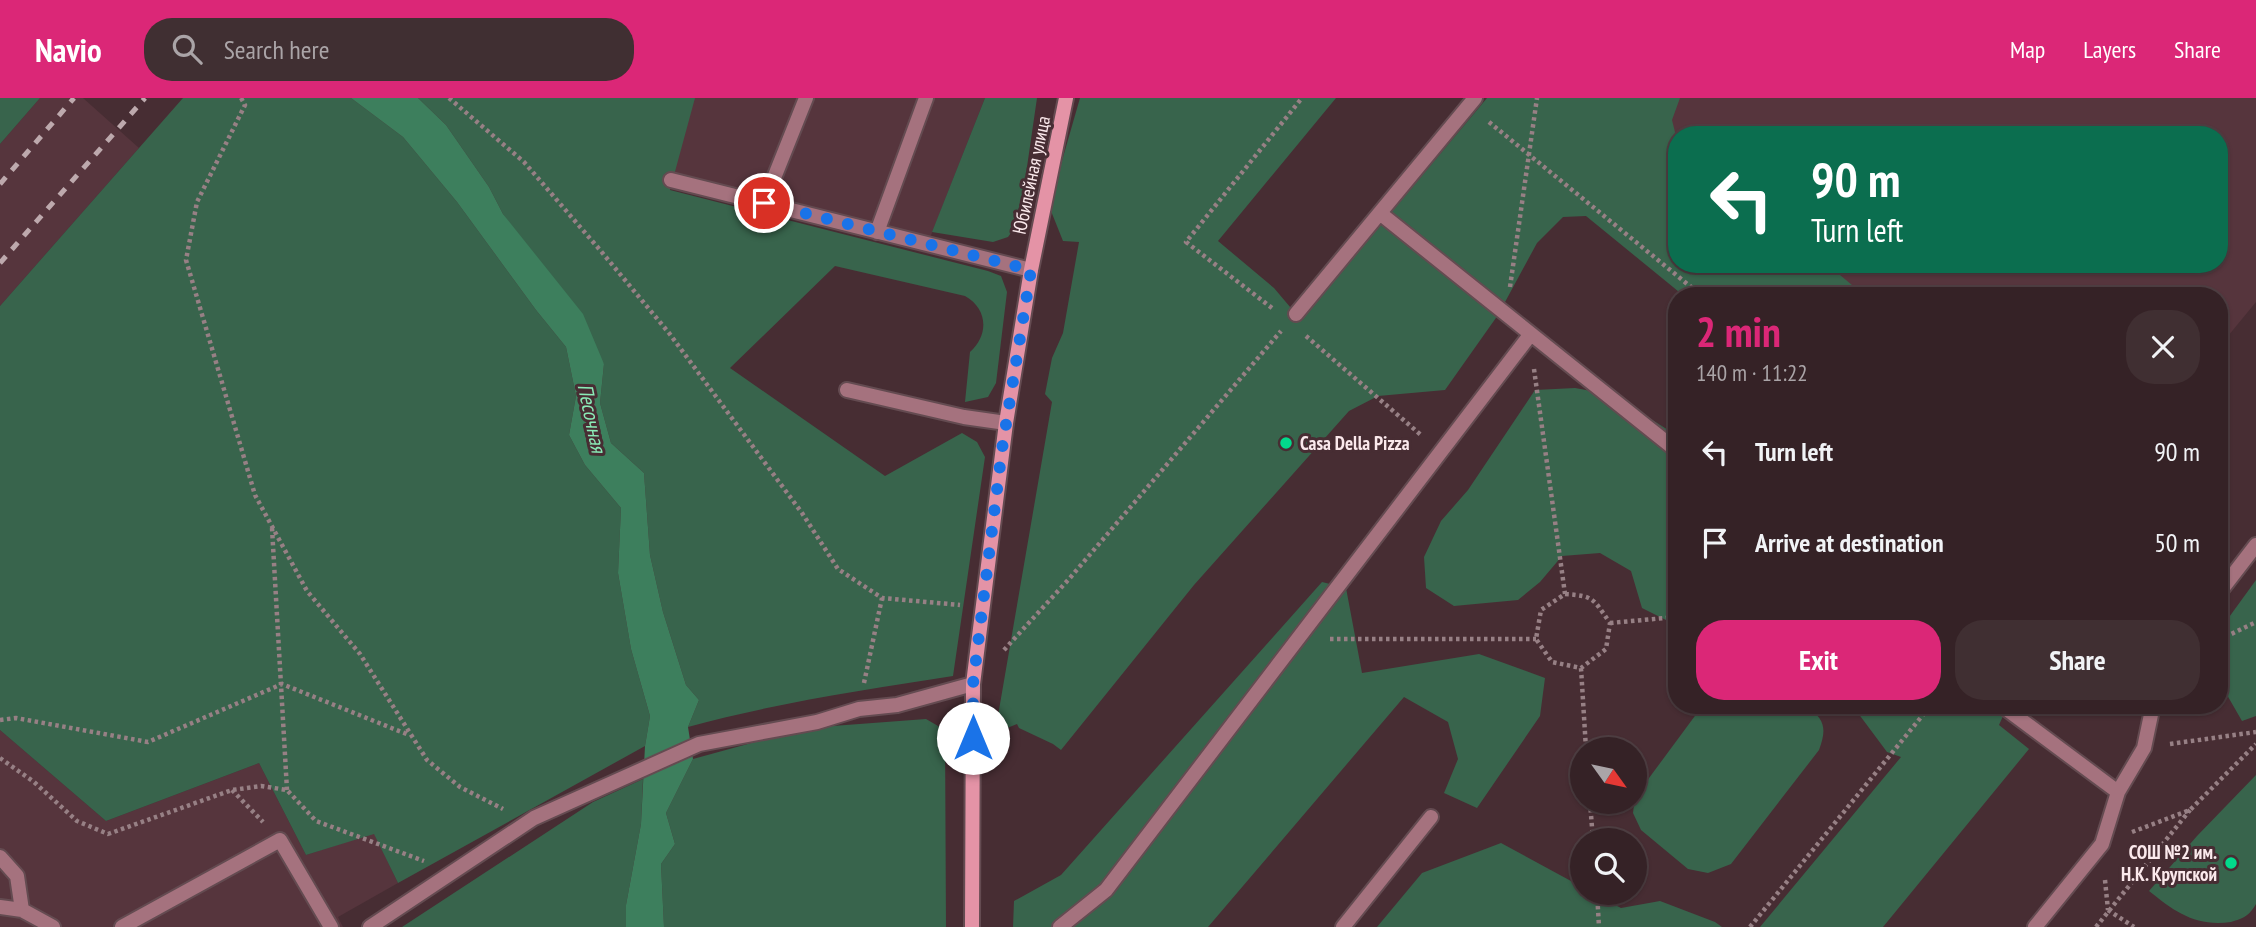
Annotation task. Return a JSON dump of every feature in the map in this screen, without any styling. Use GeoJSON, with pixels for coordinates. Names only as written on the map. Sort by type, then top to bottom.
{"type":"FeatureCollection","features":[{"type":"Feature","properties":{"kind":"street","name":"Юбилейная улица"},"geometry":{"type":"LineString","coordinates":[[972,927],[973,684],[1006,423],[1031,270],[1066,98]]}},
{"type":"Feature","properties":{"kind":"lane"},"geometry":{"type":"LineString","coordinates":[[764,203],[806,98]]}},
{"type":"Feature","properties":{"kind":"lane"},"geometry":{"type":"LineString","coordinates":[[877,232],[926,98]]}},
{"type":"Feature","properties":{"kind":"lane"},"geometry":{"type":"LineString","coordinates":[[1292,318],[1472,102]]}},
{"type":"Feature","properties":{"kind":"lane"},"geometry":{"type":"LineString","coordinates":[[671,180],[1031,270]]}},
{"type":"Feature","properties":{"kind":"lane"},"geometry":{"type":"LineString","coordinates":[[1381,214],[1668,444]]}},
{"type":"Feature","properties":{"kind":"lane"},"geometry":{"type":"LineString","coordinates":[[1060,927],[1106,890],[1530,335]]}},
{"type":"Feature","properties":{"kind":"lane"},"geometry":{"type":"LineString","coordinates":[[847,390],[964,417],[1006,423]]}},
{"type":"Feature","properties":{"kind":"lane"},"geometry":{"type":"LineString","coordinates":[[2228,581],[2256,545]]}},
{"type":"Feature","properties":{"kind":"lane"},"geometry":{"type":"LineString","coordinates":[[370,927],[534,818],[699,744],[817,722],[859,709],[897,705],[973,684]]}},
{"type":"Feature","properties":{"kind":"lane"},"geometry":{"type":"LineString","coordinates":[[2013,714],[2118,792]]}},
{"type":"Feature","properties":{"kind":"lane"},"geometry":{"type":"LineString","coordinates":[[2035,927],[2102,844],[2118,792],[2144,748],[2151,714]]}},
{"type":"Feature","properties":{"kind":"lane"},"geometry":{"type":"LineString","coordinates":[[1343,927],[1431,817]]}},
{"type":"Feature","properties":{"kind":"lane"},"geometry":{"type":"LineString","coordinates":[[122,927],[280,840],[326,925]]}},
{"type":"Feature","properties":{"kind":"lane"},"geometry":{"type":"LineString","coordinates":[[0,857],[17,876],[23,910]]}},
{"type":"Feature","properties":{"kind":"lane"},"geometry":{"type":"LineString","coordinates":[[0,907],[23,910],[53,927]]}},
{"type":"Feature","properties":{"kind":"path"},"geometry":{"type":"LineString","coordinates":[[241,98],[244,106],[197,202],[186,260],[255,495],[307,591],[360,654],[427,760],[460,787],[504,810],[534,818]]}},
{"type":"Feature","properties":{"kind":"path"},"geometry":{"type":"LineString","coordinates":[[449,98],[524,162],[669,333],[802,513],[838,569],[882,598],[983,607]]}},
{"type":"Feature","properties":{"kind":"path"},"geometry":{"type":"LineString","coordinates":[[1302,98],[1186,242],[1292,318],[1440,452]]}},
{"type":"Feature","properties":{"kind":"path"},"geometry":{"type":"LineString","coordinates":[[1506,316],[1537,98]]}},
{"type":"Feature","properties":{"kind":"path"},"geometry":{"type":"LineString","coordinates":[[1472,102],[1529,155],[1668,268]]}},
{"type":"Feature","properties":{"kind":"path"},"geometry":{"type":"LineString","coordinates":[[1675,273],[1692,287]]}},
{"type":"Feature","properties":{"kind":"path"},"geometry":{"type":"LineString","coordinates":[[973,684],[1069,579],[1292,318]]}},
{"type":"Feature","properties":{"kind":"path"},"geometry":{"type":"LineString","coordinates":[[1530,335],[1565,594]]}},
{"type":"Feature","properties":{"kind":"path"},"geometry":{"type":"LineString","coordinates":[[272,527],[287,790]]}},
{"type":"Feature","properties":{"kind":"path"},"geometry":{"type":"LineString","coordinates":[[1565,594],[1585,595],[1593,599],[1610,623],[1605,651],[1581,668],[1553,663],[1536,639],[1541,610],[1565,594]]}},
{"type":"Feature","properties":{"kind":"path"},"geometry":{"type":"LineString","coordinates":[[859,709],[882,598]]}},
{"type":"Feature","properties":{"kind":"path"},"geometry":{"type":"LineString","coordinates":[[1610,623],[1668,618]]}},
{"type":"Feature","properties":{"kind":"path"},"geometry":{"type":"LineString","coordinates":[[2228,636],[2256,622]]}},
{"type":"Feature","properties":{"kind":"path"},"geometry":{"type":"LineString","coordinates":[[1298,638],[1536,639]]}},
{"type":"Feature","properties":{"kind":"path"},"geometry":{"type":"LineString","coordinates":[[1581,668],[1585,737]]}},
{"type":"Feature","properties":{"kind":"path"},"geometry":{"type":"LineString","coordinates":[[0,720],[16,718],[148,742],[282,684],[410,735]]}},
{"type":"Feature","properties":{"kind":"path"},"geometry":{"type":"LineString","coordinates":[[1750,927],[1924,714]]}},
{"type":"Feature","properties":{"kind":"path"},"geometry":{"type":"LineString","coordinates":[[2144,748],[2256,732]]}},
{"type":"Feature","properties":{"kind":"path"},"geometry":{"type":"LineString","coordinates":[[2096,927],[2190,810],[2256,744]]}},
{"type":"Feature","properties":{"kind":"path"},"geometry":{"type":"LineString","coordinates":[[0,758],[34,782],[77,821],[108,834],[232,790],[261,786],[287,790],[316,821],[453,871]]}},
{"type":"Feature","properties":{"kind":"path"},"geometry":{"type":"LineString","coordinates":[[232,790],[280,840]]}},
{"type":"Feature","properties":{"kind":"path"},"geometry":{"type":"LineString","coordinates":[[2102,844],[2190,810]]}},
{"type":"Feature","properties":{"kind":"path"},"geometry":{"type":"LineString","coordinates":[[1598,905],[1599,927]]}},
{"type":"Feature","properties":{"kind":"path"},"geometry":{"type":"LineString","coordinates":[[2108,910],[2134,927]]}},
{"type":"Feature","properties":{"kind":"shaded area"},"geometry":{"type":"Polygon","coordinates":[[[0,98],[40,98],[0,144],[0,98]]]}},
{"type":"Feature","properties":{"kind":"shaded area"},"geometry":{"type":"Polygon","coordinates":[[[40,98],[83,98],[139,148],[0,306],[0,144],[40,98]]]}},
{"type":"Feature","properties":{"kind":"shaded area"},"geometry":{"type":"Polygon","coordinates":[[[183,98],[351,98],[403,137],[457,202],[566,347],[576,396],[569,435],[585,465],[621,508],[618,573],[631,649],[650,716],[645,746],[398,883],[374,834],[306,855],[259,763],[106,821],[0,730],[0,306],[183,98]]]}},
{"type":"Feature","properties":{"kind":"shaded area"},"geometry":{"type":"Polygon","coordinates":[[[418,98],[695,98],[670,190],[1001,276],[1007,292],[996,383],[988,397],[965,402],[970,352],[983,330],[982,315],[973,301],[965,296],[835,266],[730,368],[885,476],[962,433],[977,442],[985,457],[953,676],[787,704],[688,727],[699,700],[686,685],[663,612],[650,555],[644,473],[611,443],[600,403],[604,364],[446,125],[418,98]]]}},
{"type":"Feature","properties":{"kind":"shaded area"},"geometry":{"type":"Polygon","coordinates":[[[694,98],[985,98],[928,243],[671,180],[694,98]]]}},
{"type":"Feature","properties":{"kind":"shaded area"},"geometry":{"type":"Polygon","coordinates":[[[985,98],[1037,98],[1019,222],[1008,237],[993,242],[932,232],[985,98]]]}},
{"type":"Feature","properties":{"kind":"shaded area"},"geometry":{"type":"Polygon","coordinates":[[[1080,98],[1336,98],[1218,241],[1274,288],[1296,314],[1303,317],[1487,98],[1680,98],[1672,120],[1674,126],[1668,126],[1668,273],[1838,273],[1854,287],[1673,287],[1586,216],[1563,217],[1537,243],[1498,315],[1445,390],[1378,396],[1349,411],[1194,585],[1061,750],[1019,728],[1017,724],[995,733],[1052,402],[1045,394],[1052,358],[1063,333],[1079,242],[1063,241],[1049,206],[1080,98]]]}},
{"type":"Feature","properties":{"kind":"shaded area"},"geometry":{"type":"Polygon","coordinates":[[[1603,98],[2256,98],[2256,302],[2228,336],[2228,287],[1792,287],[1775,273],[2228,273],[2228,126],[1668,126],[1668,183],[1603,98]]]}},
{"type":"Feature","properties":{"kind":"shaded area"},"geometry":{"type":"Polygon","coordinates":[[[1575,388],[1613,395],[1668,430],[1668,621],[1642,608],[1631,571],[1600,553],[1562,556],[1540,582],[1518,600],[1454,606],[1426,588],[1424,557],[1441,521],[1468,490],[1535,390],[1575,388]]]}},
{"type":"Feature","properties":{"kind":"shaded area"},"geometry":{"type":"Polygon","coordinates":[[[2256,580],[2256,716],[2242,721],[2228,697],[2228,619],[2256,580]]]}},
{"type":"Feature","properties":{"kind":"shaded area"},"geometry":{"type":"Polygon","coordinates":[[[1322,582],[1346,588],[1362,673],[1479,654],[1545,678],[1540,716],[1477,808],[1444,793],[1458,759],[1448,722],[1404,697],[1208,927],[1013,927],[1014,901],[1061,875],[1322,582]]]}},
{"type":"Feature","properties":{"kind":"shaded area"},"geometry":{"type":"Polygon","coordinates":[[[1696,714],[1816,714],[1821,720],[1823,736],[1819,750],[1731,864],[1708,873],[1688,869],[1647,835],[1647,828],[1640,828],[1633,814],[1647,814],[1647,781],[1696,714]]]}},
{"type":"Feature","properties":{"kind":"shaded area"},"geometry":{"type":"Polygon","coordinates":[[[1859,714],[2004,714],[1999,725],[2029,749],[1883,927],[1760,927],[1901,757],[1887,752],[1859,714]]]}},
{"type":"Feature","properties":{"kind":"shaded area"},"geometry":{"type":"Polygon","coordinates":[[[926,719],[945,730],[946,927],[664,927],[661,864],[675,844],[666,813],[693,759],[806,728],[926,719]]]}},
{"type":"Feature","properties":{"kind":"shaded area"},"geometry":{"type":"Polygon","coordinates":[[[0,730],[106,821],[259,763],[306,855],[374,833],[398,883],[338,917],[343,927],[0,927],[0,730]]]}},
{"type":"Feature","properties":{"kind":"shaded area","name":"СОШ №2 им. Н.К. Крупской"},"geometry":{"type":"Polygon","coordinates":[[[2256,775],[2256,904],[2251,911],[2243,918],[2231,922],[2207,922],[2177,911],[2149,891],[2197,836],[2256,775]]]}},
{"type":"Feature","properties":{"kind":"shaded area"},"geometry":{"type":"Polygon","coordinates":[[[643,779],[641,824],[626,905],[626,927],[402,927],[593,802],[643,779]]]}},
{"type":"Feature","properties":{"kind":"shaded area"},"geometry":{"type":"Polygon","coordinates":[[[1501,843],[1570,880],[1570,905],[1615,905],[1621,908],[1660,901],[1722,927],[1377,927],[1422,873],[1501,843]]]}},
{"type":"Feature","properties":{"kind":"water","name":"Песочная"},"geometry":{"type":"Polygon","coordinates":[[[351,98],[418,98],[446,125],[489,187],[503,214],[583,314],[604,364],[600,403],[611,443],[644,473],[650,555],[663,612],[686,685],[699,700],[688,727],[693,759],[666,813],[675,844],[661,864],[664,927],[626,927],[626,905],[641,824],[645,746],[650,716],[631,649],[618,573],[621,508],[585,465],[569,435],[576,396],[566,347],[457,202],[403,137],[351,98]]]}},
{"type":"Feature","properties":{"kind":"railway"},"geometry":{"type":"LineString","coordinates":[[0,184],[74,98]]}},
{"type":"Feature","properties":{"kind":"railway"},"geometry":{"type":"LineString","coordinates":[[0,263],[145,98]]}},
{"type":"Feature","properties":{"kind":"place","name":"Casa Della Pizza"},"geometry":{"type":"Point","coordinates":[1286,443]}},
{"type":"Feature","properties":{"kind":"place","name":"СОШ №2 им. Н.К. Крупской"},"geometry":{"type":"Point","coordinates":[2231,863]}},
{"type":"Feature","properties":{"kind":"route"},"geometry":{"type":"LineString","coordinates":[[764,203],[1031,270],[1002,449],[973,684],[973,738]]}}]}
